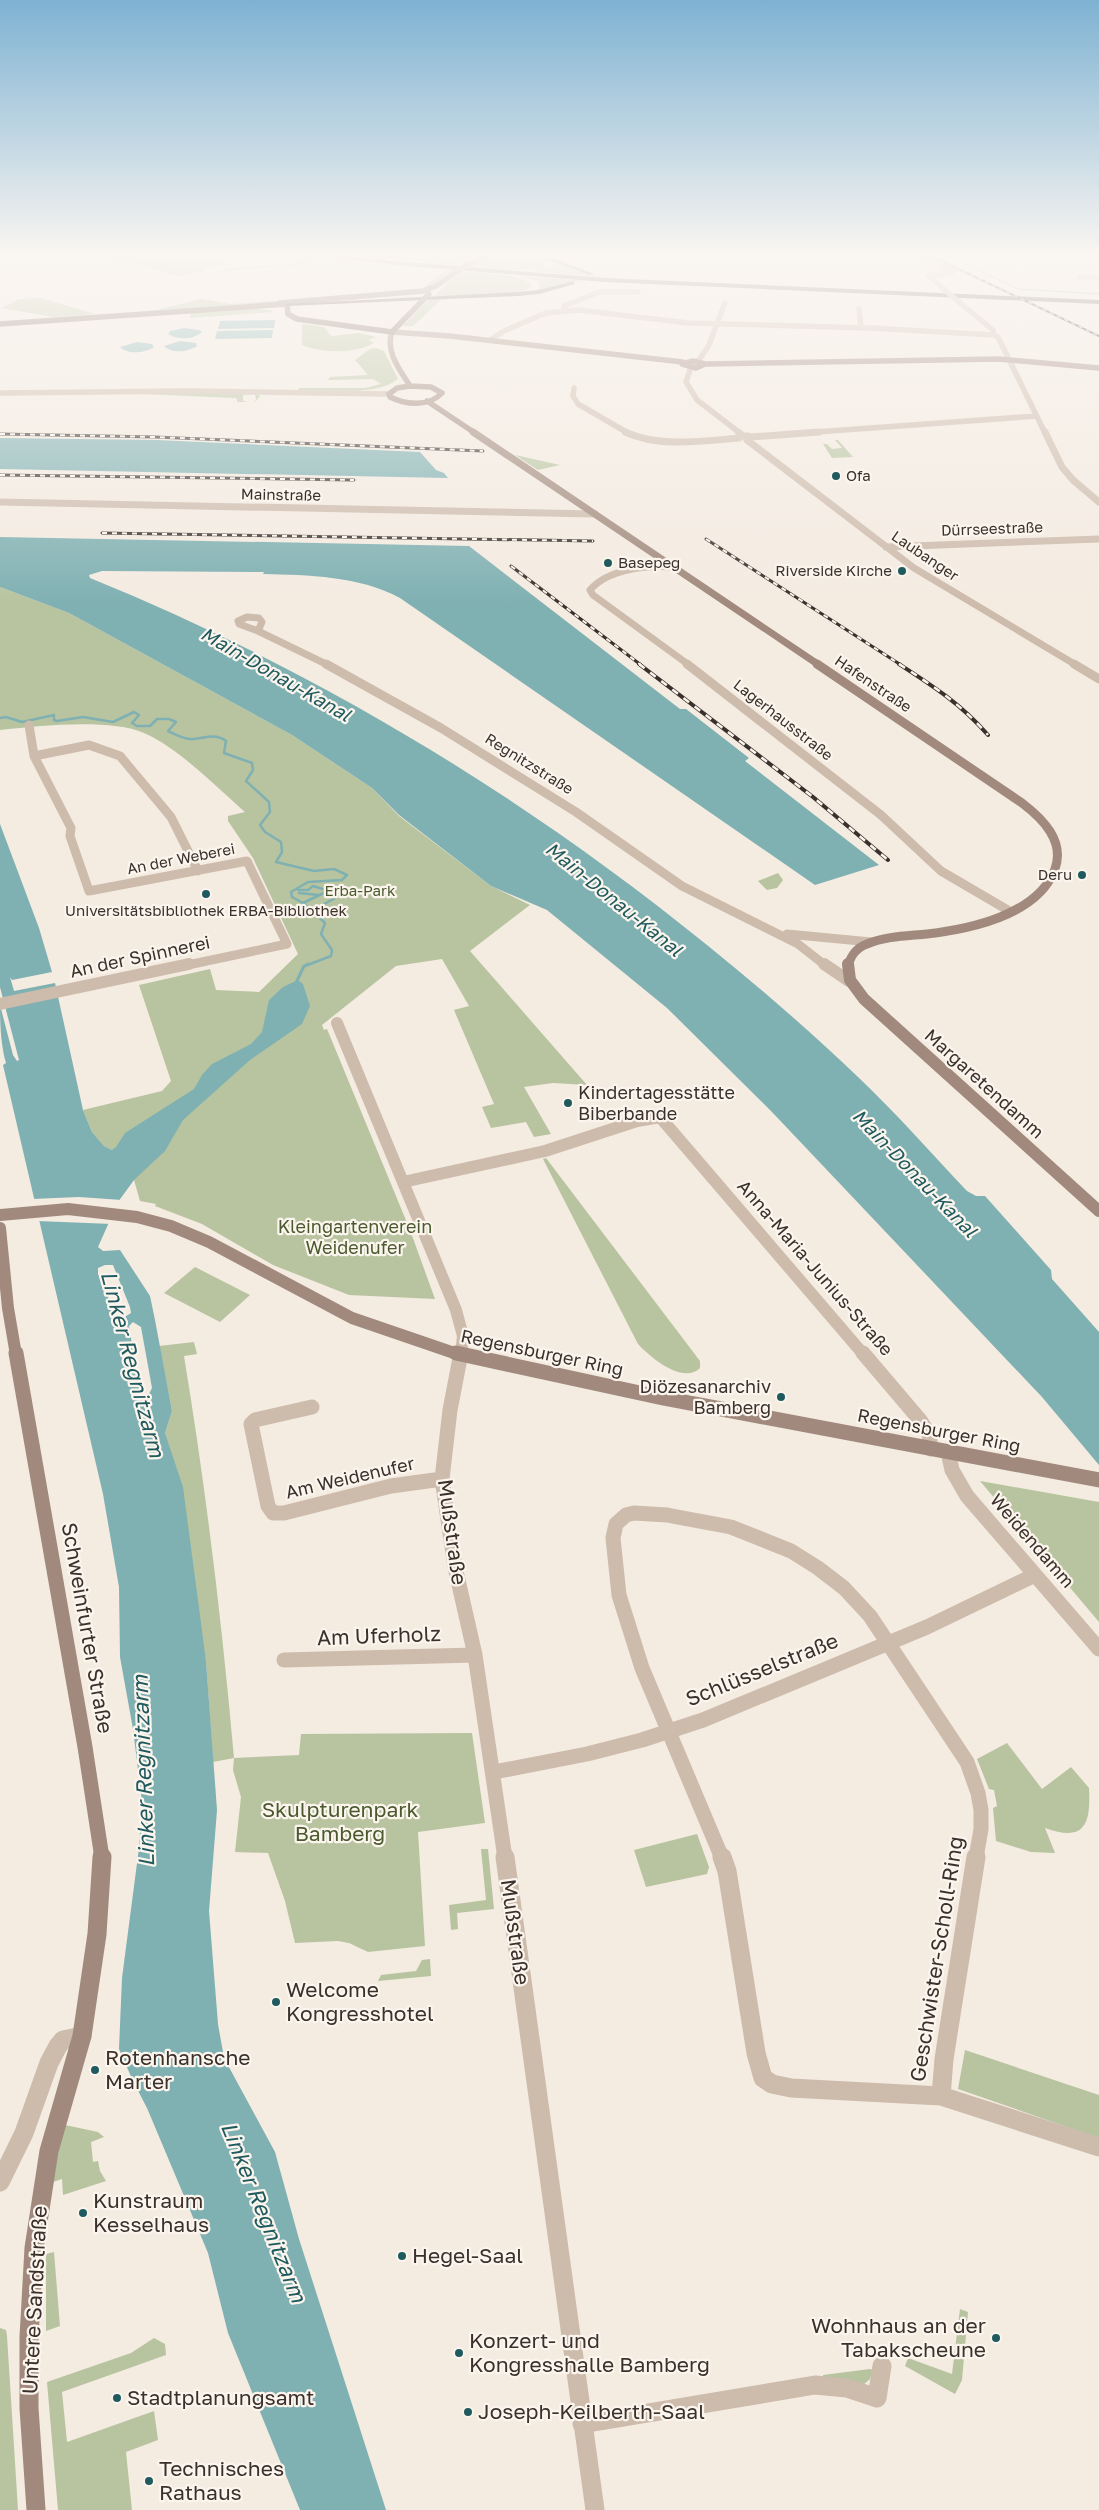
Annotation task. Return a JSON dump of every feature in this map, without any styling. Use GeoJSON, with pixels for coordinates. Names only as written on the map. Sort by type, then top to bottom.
{"type":"FeatureCollection","features":[{"type":"Feature","properties":{"kind":"street"},"geometry":{"type":"LineString","coordinates":[[403,371],[410,386]]}},
{"type":"Feature","properties":{"kind":"street","name":"Laubanger"},"geometry":{"type":"LineString","coordinates":[[690,371],[686,382],[693,396],[886,547],[949,589],[1099,678]]}},
{"type":"Feature","properties":{"kind":"street"},"geometry":{"type":"LineString","coordinates":[[1015,371],[1062,467],[1073,480],[1099,502]]}},
{"type":"Feature","properties":{"kind":"street"},"geometry":{"type":"LineString","coordinates":[[0,393],[197,391],[389,394],[393,390],[410,386],[425,386],[442,393],[438,398],[427,401],[404,402],[393,399],[389,394]]}},
{"type":"Feature","properties":{"kind":"street"},"geometry":{"type":"LineString","coordinates":[[574,388],[575,400],[627,433],[644,438],[683,442],[1036,416]]}},
{"type":"Feature","properties":{"kind":"street"},"geometry":{"type":"LineString","coordinates":[[575,400],[589,401],[587,409]]}},
{"type":"Feature","properties":{"kind":"street","name":"Hafenstraße"},"geometry":{"type":"LineString","coordinates":[[427,401],[1013,796],[1040,817],[1055,838],[1059,860],[1046,885],[1011,912],[964,928],[872,942],[855,951],[851,956],[847,965],[849,981]]}},
{"type":"Feature","properties":{"kind":"street","name":"Mainstraße"},"geometry":{"type":"LineString","coordinates":[[0,502],[595,514]]}},
{"type":"Feature","properties":{"kind":"street","name":"Mainstraße"},"geometry":{"type":"LineString","coordinates":[[562,512],[579,504]]}},
{"type":"Feature","properties":{"kind":"street","name":"Dürrseestraße"},"geometry":{"type":"LineString","coordinates":[[886,547],[1099,539]]}},
{"type":"Feature","properties":{"kind":"street"},"geometry":{"type":"LineString","coordinates":[[649,566],[657,557]]}},
{"type":"Feature","properties":{"kind":"street","name":"Lagerhausstraße"},"geometry":{"type":"LineString","coordinates":[[673,567],[649,566],[596,582],[590,590],[593,595],[714,684],[881,815],[941,871],[967,888],[1011,912]]}},
{"type":"Feature","properties":{"kind":"street","name":"Regnitzstraße"},"geometry":{"type":"LineString","coordinates":[[258,630],[351,677],[441,728],[576,812],[682,886],[777,932],[798,944],[835,973],[849,981]]}},
{"type":"Feature","properties":{"kind":"street"},"geometry":{"type":"LineString","coordinates":[[29,725],[34,756],[89,745],[120,756],[171,816],[198,871]]}},
{"type":"Feature","properties":{"kind":"street","name":"An der Weberei"},"geometry":{"type":"LineString","coordinates":[[34,756],[71,828],[70,836],[89,891],[247,861],[287,944]]}},
{"type":"Feature","properties":{"kind":"street","name":"Regnitzstraße"},"geometry":{"type":"LineString","coordinates":[[777,932],[827,939],[872,942]]}},
{"type":"Feature","properties":{"kind":"street","name":"An der Spinnerei"},"geometry":{"type":"LineString","coordinates":[[0,1004],[287,944]]}},
{"type":"Feature","properties":{"kind":"street","name":"Margaretendamm"},"geometry":{"type":"LineString","coordinates":[[849,981],[882,1015],[1099,1211]]}},
{"type":"Feature","properties":{"kind":"street","name":"Mußstraße"},"geometry":{"type":"LineString","coordinates":[[337,1023],[457,1313],[463,1336],[450,1410],[442,1479],[455,1567],[475,1655],[494,1772],[595,2510]]}},
{"type":"Feature","properties":{"kind":"street","name":"Anna-Maria-Junius-Straße"},"geometry":{"type":"LineString","coordinates":[[403,1182],[540,1152],[637,1121],[660,1117],[920,1420],[929,1434],[931,1449]]}},
{"type":"Feature","properties":{"kind":"street","name":"Regensburger Ring"},"geometry":{"type":"LineString","coordinates":[[0,1215],[24,1212],[87,1210],[137,1217],[171,1226],[209,1242],[352,1318],[461,1355],[663,1398],[1099,1480]]}},
{"type":"Feature","properties":{"kind":"street","name":"Schweinfurter Straße"},"geometry":{"type":"LineString","coordinates":[[0,1228],[8,1308],[102,1858],[97,1934],[82,2036]]}},
{"type":"Feature","properties":{"kind":"street","name":"Am Weidenufer"},"geometry":{"type":"LineString","coordinates":[[312,1407],[255,1420],[251,1424],[268,1506],[273,1513],[284,1513],[391,1486],[442,1479]]}},
{"type":"Feature","properties":{"kind":"street","name":"Weidendamm"},"geometry":{"type":"LineString","coordinates":[[948,1452],[952,1470],[967,1496],[1099,1649]]}},
{"type":"Feature","properties":{"kind":"street","name":"Geschwister-Scholl-Ring"},"geometry":{"type":"LineString","coordinates":[[634,1513],[668,1514],[706,1520],[755,1534],[778,1545],[839,1584],[868,1614],[887,1643],[966,1759],[976,1781],[980,1803],[980,1836],[940,2096],[791,2088],[772,2084],[763,2078],[756,2053],[727,1872],[709,1822],[642,1668],[619,1595],[613,1538],[616,1524],[626,1515],[634,1513]]}},
{"type":"Feature","properties":{"kind":"street","name":"Schlüsselstraße"},"geometry":{"type":"LineString","coordinates":[[494,1772],[587,1754],[669,1732],[703,1720],[928,1627],[1035,1575]]}},
{"type":"Feature","properties":{"kind":"street","name":"Am Uferholz"},"geometry":{"type":"LineString","coordinates":[[284,1660],[475,1655]]}},
{"type":"Feature","properties":{"kind":"street"},"geometry":{"type":"LineString","coordinates":[[0,2182],[24,2133],[46,2070],[58,2046],[62,2040],[82,2036]]}},
{"type":"Feature","properties":{"kind":"street","name":"Untere Sandstraße"},"geometry":{"type":"LineString","coordinates":[[36,2510],[29,2408],[29,2337],[34,2248],[40,2199],[49,2151],[82,2036]]}},
{"type":"Feature","properties":{"kind":"street"},"geometry":{"type":"LineString","coordinates":[[940,2096],[1099,2147]]}},
{"type":"Feature","properties":{"kind":"street"},"geometry":{"type":"LineString","coordinates":[[582,2424],[815,2385],[847,2388],[877,2398],[882,2366]]}},
{"type":"Feature","properties":{"kind":"green space"},"geometry":{"type":"Polygon","coordinates":[[[365,371],[394,371],[398,379],[388,385],[364,390],[298,390],[299,388],[365,388],[381,384],[373,379],[328,380],[330,377],[368,375],[365,371]]]}},
{"type":"Feature","properties":{"kind":"green space"},"geometry":{"type":"Polygon","coordinates":[[[216,393],[256,394],[260,396],[256,401],[253,402],[256,400],[255,394],[243,395],[243,401],[249,402],[237,402],[235,398],[142,394],[216,393]]]}},
{"type":"Feature","properties":{"kind":"green space"},"geometry":{"type":"Polygon","coordinates":[[[835,440],[838,440],[853,457],[832,458],[823,444],[827,444],[832,449],[842,448],[835,440]]]}},
{"type":"Feature","properties":{"kind":"green space"},"geometry":{"type":"Polygon","coordinates":[[[515,455],[560,465],[538,470],[515,455]]]}},
{"type":"Feature","properties":{"kind":"green space","name":"Erba-Park"},"geometry":{"type":"Polygon","coordinates":[[[0,587],[69,613],[292,735],[372,788],[399,816],[491,886],[530,905],[470,951],[587,1085],[553,1083],[524,1087],[551,1134],[534,1137],[526,1122],[491,1128],[482,1107],[494,1104],[454,1010],[469,1006],[442,959],[396,966],[322,1025],[324,1030],[327,1029],[410,1230],[435,1299],[349,1295],[273,1265],[202,1224],[155,1206],[156,1204],[140,1201],[134,1180],[112,1150],[104,1146],[92,1132],[83,1110],[162,1091],[171,1081],[139,985],[210,969],[216,990],[259,992],[298,954],[253,858],[228,821],[228,816],[245,812],[171,748],[144,733],[130,728],[93,724],[0,730],[0,587]]]}},
{"type":"Feature","properties":{"kind":"green space"},"geometry":{"type":"Polygon","coordinates":[[[778,873],[783,880],[777,888],[767,890],[758,881],[778,873]]]}},
{"type":"Feature","properties":{"kind":"green space"},"geometry":{"type":"Polygon","coordinates":[[[546,1158],[700,1361],[700,1368],[693,1372],[685,1373],[676,1371],[658,1362],[638,1344],[543,1159],[546,1158]]]}},
{"type":"Feature","properties":{"kind":"green space"},"geometry":{"type":"Polygon","coordinates":[[[195,1267],[250,1295],[220,1322],[164,1293],[195,1267]]]}},
{"type":"Feature","properties":{"kind":"green space"},"geometry":{"type":"Polygon","coordinates":[[[194,1342],[197,1354],[184,1356],[213,1556],[234,1758],[213,1762],[206,1661],[165,1433],[172,1411],[159,1346],[194,1342]]]}},
{"type":"Feature","properties":{"kind":"green space"},"geometry":{"type":"Polygon","coordinates":[[[980,1481],[1099,1502],[1099,1622],[980,1481]]]}},
{"type":"Feature","properties":{"kind":"green space","name":"Skulpturenpark Bamberg"},"geometry":{"type":"Polygon","coordinates":[[[472,1733],[485,1823],[418,1832],[425,1946],[368,1952],[349,1943],[338,1941],[295,1943],[285,1901],[268,1853],[235,1852],[241,1797],[233,1770],[234,1758],[299,1755],[301,1734],[472,1733]]]}},
{"type":"Feature","properties":{"kind":"green space"},"geometry":{"type":"Polygon","coordinates":[[[1007,1743],[1042,1789],[1071,1767],[1089,1788],[1086,1821],[1077,1832],[1058,1832],[1045,1828],[1055,1853],[1031,1852],[996,1841],[993,1808],[997,1806],[994,1790],[989,1789],[977,1759],[1007,1743]]]}},
{"type":"Feature","properties":{"kind":"green space"},"geometry":{"type":"Polygon","coordinates":[[[697,1834],[709,1867],[707,1874],[646,1887],[634,1850],[697,1834]]]}},
{"type":"Feature","properties":{"kind":"green space"},"geometry":{"type":"Polygon","coordinates":[[[481,1849],[488,1849],[494,1909],[457,1913],[458,1929],[451,1930],[449,1905],[486,1900],[481,1849]]]}},
{"type":"Feature","properties":{"kind":"green space"},"geometry":{"type":"Polygon","coordinates":[[[430,1959],[431,1976],[378,1981],[381,1975],[416,1971],[422,1960],[430,1959]]]}},
{"type":"Feature","properties":{"kind":"green space"},"geometry":{"type":"Polygon","coordinates":[[[965,2050],[1099,2095],[1099,2138],[958,2089],[965,2050]]]}},
{"type":"Feature","properties":{"kind":"green space"},"geometry":{"type":"Polygon","coordinates":[[[65,2125],[98,2132],[104,2137],[91,2142],[93,2162],[98,2161],[100,2171],[106,2181],[63,2195],[62,2179],[53,2182],[56,2159],[65,2125]]]}},
{"type":"Feature","properties":{"kind":"green space"},"geometry":{"type":"Polygon","coordinates":[[[54,2252],[60,2326],[46,2331],[46,2254],[54,2252]]]}},
{"type":"Feature","properties":{"kind":"green space"},"geometry":{"type":"Polygon","coordinates":[[[960,2309],[968,2312],[962,2380],[955,2394],[905,2366],[908,2358],[952,2374],[960,2309]]]}},
{"type":"Feature","properties":{"kind":"green space"},"geometry":{"type":"Polygon","coordinates":[[[0,2328],[6,2330],[7,2336],[18,2510],[0,2510],[0,2328]]]}},
{"type":"Feature","properties":{"kind":"green space"},"geometry":{"type":"Polygon","coordinates":[[[154,2338],[165,2344],[166,2355],[62,2392],[67,2442],[154,2411],[158,2440],[126,2452],[132,2510],[58,2510],[47,2382],[131,2353],[154,2338]]]}},
{"type":"Feature","properties":{"kind":"green space"},"geometry":{"type":"Polygon","coordinates":[[[873,2370],[870,2379],[863,2385],[823,2377],[823,2375],[873,2370]]]}},
{"type":"Feature","properties":{"kind":"water"},"geometry":{"type":"Polygon","coordinates":[[[0,438],[157,440],[420,452],[436,470],[444,473],[448,478],[0,469],[0,438]]]}},
{"type":"Feature","properties":{"kind":"water","name":"Main-Donau-Kanal"},"geometry":{"type":"Polygon","coordinates":[[[0,537],[469,546],[680,709],[686,709],[749,758],[745,761],[879,865],[815,885],[400,598],[368,585],[333,578],[263,574],[264,572],[102,571],[89,575],[90,578],[254,652],[334,694],[488,786],[563,836],[636,889],[707,945],[803,1026],[900,1119],[967,1191],[976,1196],[985,1196],[1051,1270],[1052,1279],[1099,1332],[1099,1465],[1042,1397],[772,1112],[667,1008],[547,910],[491,886],[399,815],[372,788],[292,735],[69,613],[0,587],[0,537]]]}},
{"type":"Feature","properties":{"kind":"water","name":"Linker Regnitzarm"},"geometry":{"type":"Polygon","coordinates":[[[0,824],[39,928],[52,972],[12,980],[10,977],[14,991],[55,983],[83,1110],[92,1132],[104,1146],[112,1150],[125,1133],[194,1089],[202,1075],[212,1064],[251,1044],[262,1032],[269,1000],[283,987],[298,980],[303,984],[310,1006],[302,1024],[250,1060],[183,1120],[165,1151],[134,1180],[118,1202],[98,1247],[103,1251],[120,1250],[150,1296],[172,1411],[165,1433],[183,1487],[206,1661],[217,1810],[209,1911],[218,2024],[224,2058],[275,2152],[299,2239],[386,2510],[300,2510],[228,2333],[208,2253],[147,2108],[119,2049],[122,1978],[139,1848],[142,1802],[133,1729],[120,1657],[119,1587],[103,1494],[3,1065],[6,1063],[1,1035],[0,1005],[13,1055],[17,1061],[19,1060],[0,987],[0,824]],[[105,1265],[98,1268],[98,1274],[116,1315],[123,1318],[131,1313],[130,1307],[113,1265],[105,1265]],[[133,1322],[129,1326],[140,1394],[144,1398],[148,1396],[152,1388],[141,1327],[133,1322]]]}},
{"type":"Feature","properties":{"kind":"pier"},"geometry":{"type":"Polygon","coordinates":[[[79,1197],[122,1200],[112,1224],[37,1221],[32,1199],[79,1197]]]}},
{"type":"Feature","properties":{"kind":"waterway"},"geometry":{"type":"LineString","coordinates":[[0,718],[6,717],[22,722],[54,715],[54,720],[57,721],[83,717],[113,722],[134,712],[139,715],[132,723],[137,726],[150,726],[157,719],[169,719],[176,722],[168,731],[182,737],[191,739],[213,736],[222,738],[226,741],[224,753],[252,763],[253,770],[246,781],[269,802],[270,812],[260,825],[265,832],[281,842],[282,852],[276,862],[314,871],[334,869],[347,875],[342,880],[308,882],[291,892],[292,897],[303,903]]}},
{"type":"Feature","properties":{"kind":"waterway"},"geometry":{"type":"LineString","coordinates":[[298,890],[308,890],[313,886],[326,890]]}},
{"type":"Feature","properties":{"kind":"waterway"},"geometry":{"type":"LineString","coordinates":[[303,903],[332,889],[337,888],[341,892],[335,898],[312,911]]}},
{"type":"Feature","properties":{"kind":"waterway"},"geometry":{"type":"LineString","coordinates":[[299,893],[319,895]]}},
{"type":"Feature","properties":{"kind":"waterway"},"geometry":{"type":"LineString","coordinates":[[303,903],[312,911]]}},
{"type":"Feature","properties":{"kind":"waterway"},"geometry":{"type":"LineString","coordinates":[[305,966],[331,956],[332,950],[321,934],[325,923],[312,911]]}},
{"type":"Feature","properties":{"kind":"waterway"},"geometry":{"type":"LineString","coordinates":[[296,983],[304,966],[308,964]]}},
{"type":"Feature","properties":{"kind":"railway"},"geometry":{"type":"LineString","coordinates":[[0,434],[155,437],[483,451]]}},
{"type":"Feature","properties":{"kind":"railway"},"geometry":{"type":"LineString","coordinates":[[0,475],[354,480]]}},
{"type":"Feature","properties":{"kind":"railway"},"geometry":{"type":"LineString","coordinates":[[102,533],[593,541]]}},
{"type":"Feature","properties":{"kind":"railway"},"geometry":{"type":"LineString","coordinates":[[706,539],[901,665]]}},
{"type":"Feature","properties":{"kind":"railway"},"geometry":{"type":"LineString","coordinates":[[511,566],[641,665]]}},
{"type":"Feature","properties":{"kind":"railway"},"geometry":{"type":"LineString","coordinates":[[639,664],[813,797],[888,860]]}},
{"type":"Feature","properties":{"kind":"railway"},"geometry":{"type":"LineString","coordinates":[[899,664],[957,705],[988,735]]}},
{"type":"Feature","properties":{"kind":"place","name":"Ofa"},"geometry":{"type":"Point","coordinates":[836,476]}},
{"type":"Feature","properties":{"kind":"place","name":"Basepeg"},"geometry":{"type":"Point","coordinates":[608,563]}},
{"type":"Feature","properties":{"kind":"place","name":"Riverside Kirche"},"geometry":{"type":"Point","coordinates":[902,571]}},
{"type":"Feature","properties":{"kind":"place","name":"Deru"},"geometry":{"type":"Point","coordinates":[1082,875]}},
{"type":"Feature","properties":{"kind":"place","name":"Universitätsbibliothek ERBA-Bibliothek"},"geometry":{"type":"Point","coordinates":[206,894]}},
{"type":"Feature","properties":{"kind":"place","name":"Kindertagesstätte Biberbande"},"geometry":{"type":"Point","coordinates":[568,1103]}},
{"type":"Feature","properties":{"kind":"place","name":"Diözesanarchiv Bamberg"},"geometry":{"type":"Point","coordinates":[781,1397]}},
{"type":"Feature","properties":{"kind":"place","name":"Welcome Kongresshotel"},"geometry":{"type":"Point","coordinates":[276,2002]}},
{"type":"Feature","properties":{"kind":"place","name":"Rotenhansche Marter"},"geometry":{"type":"Point","coordinates":[95,2070]}},
{"type":"Feature","properties":{"kind":"place","name":"Kunstraum Kesselhaus"},"geometry":{"type":"Point","coordinates":[83,2213]}},
{"type":"Feature","properties":{"kind":"place","name":"Hegel-Saal"},"geometry":{"type":"Point","coordinates":[402,2256]}},
{"type":"Feature","properties":{"kind":"place","name":"Wohnhaus an der Tabakscheune"},"geometry":{"type":"Point","coordinates":[996,2338]}},
{"type":"Feature","properties":{"kind":"place","name":"Konzert- und Kongresshalle Bamberg"},"geometry":{"type":"Point","coordinates":[459,2353]}},
{"type":"Feature","properties":{"kind":"place","name":"Stadtplanungsamt"},"geometry":{"type":"Point","coordinates":[117,2398]}},
{"type":"Feature","properties":{"kind":"place","name":"Joseph-Keilberth-Saal"},"geometry":{"type":"Point","coordinates":[468,2412]}},
{"type":"Feature","properties":{"kind":"place","name":"Technisches Rathaus"},"geometry":{"type":"Point","coordinates":[149,2481]}},
{"type":"Feature","properties":{"kind":"park label","name":"Kleingartenverein Weidenufer"},"geometry":{"type":"Point","coordinates":[355,1237]}}]}
